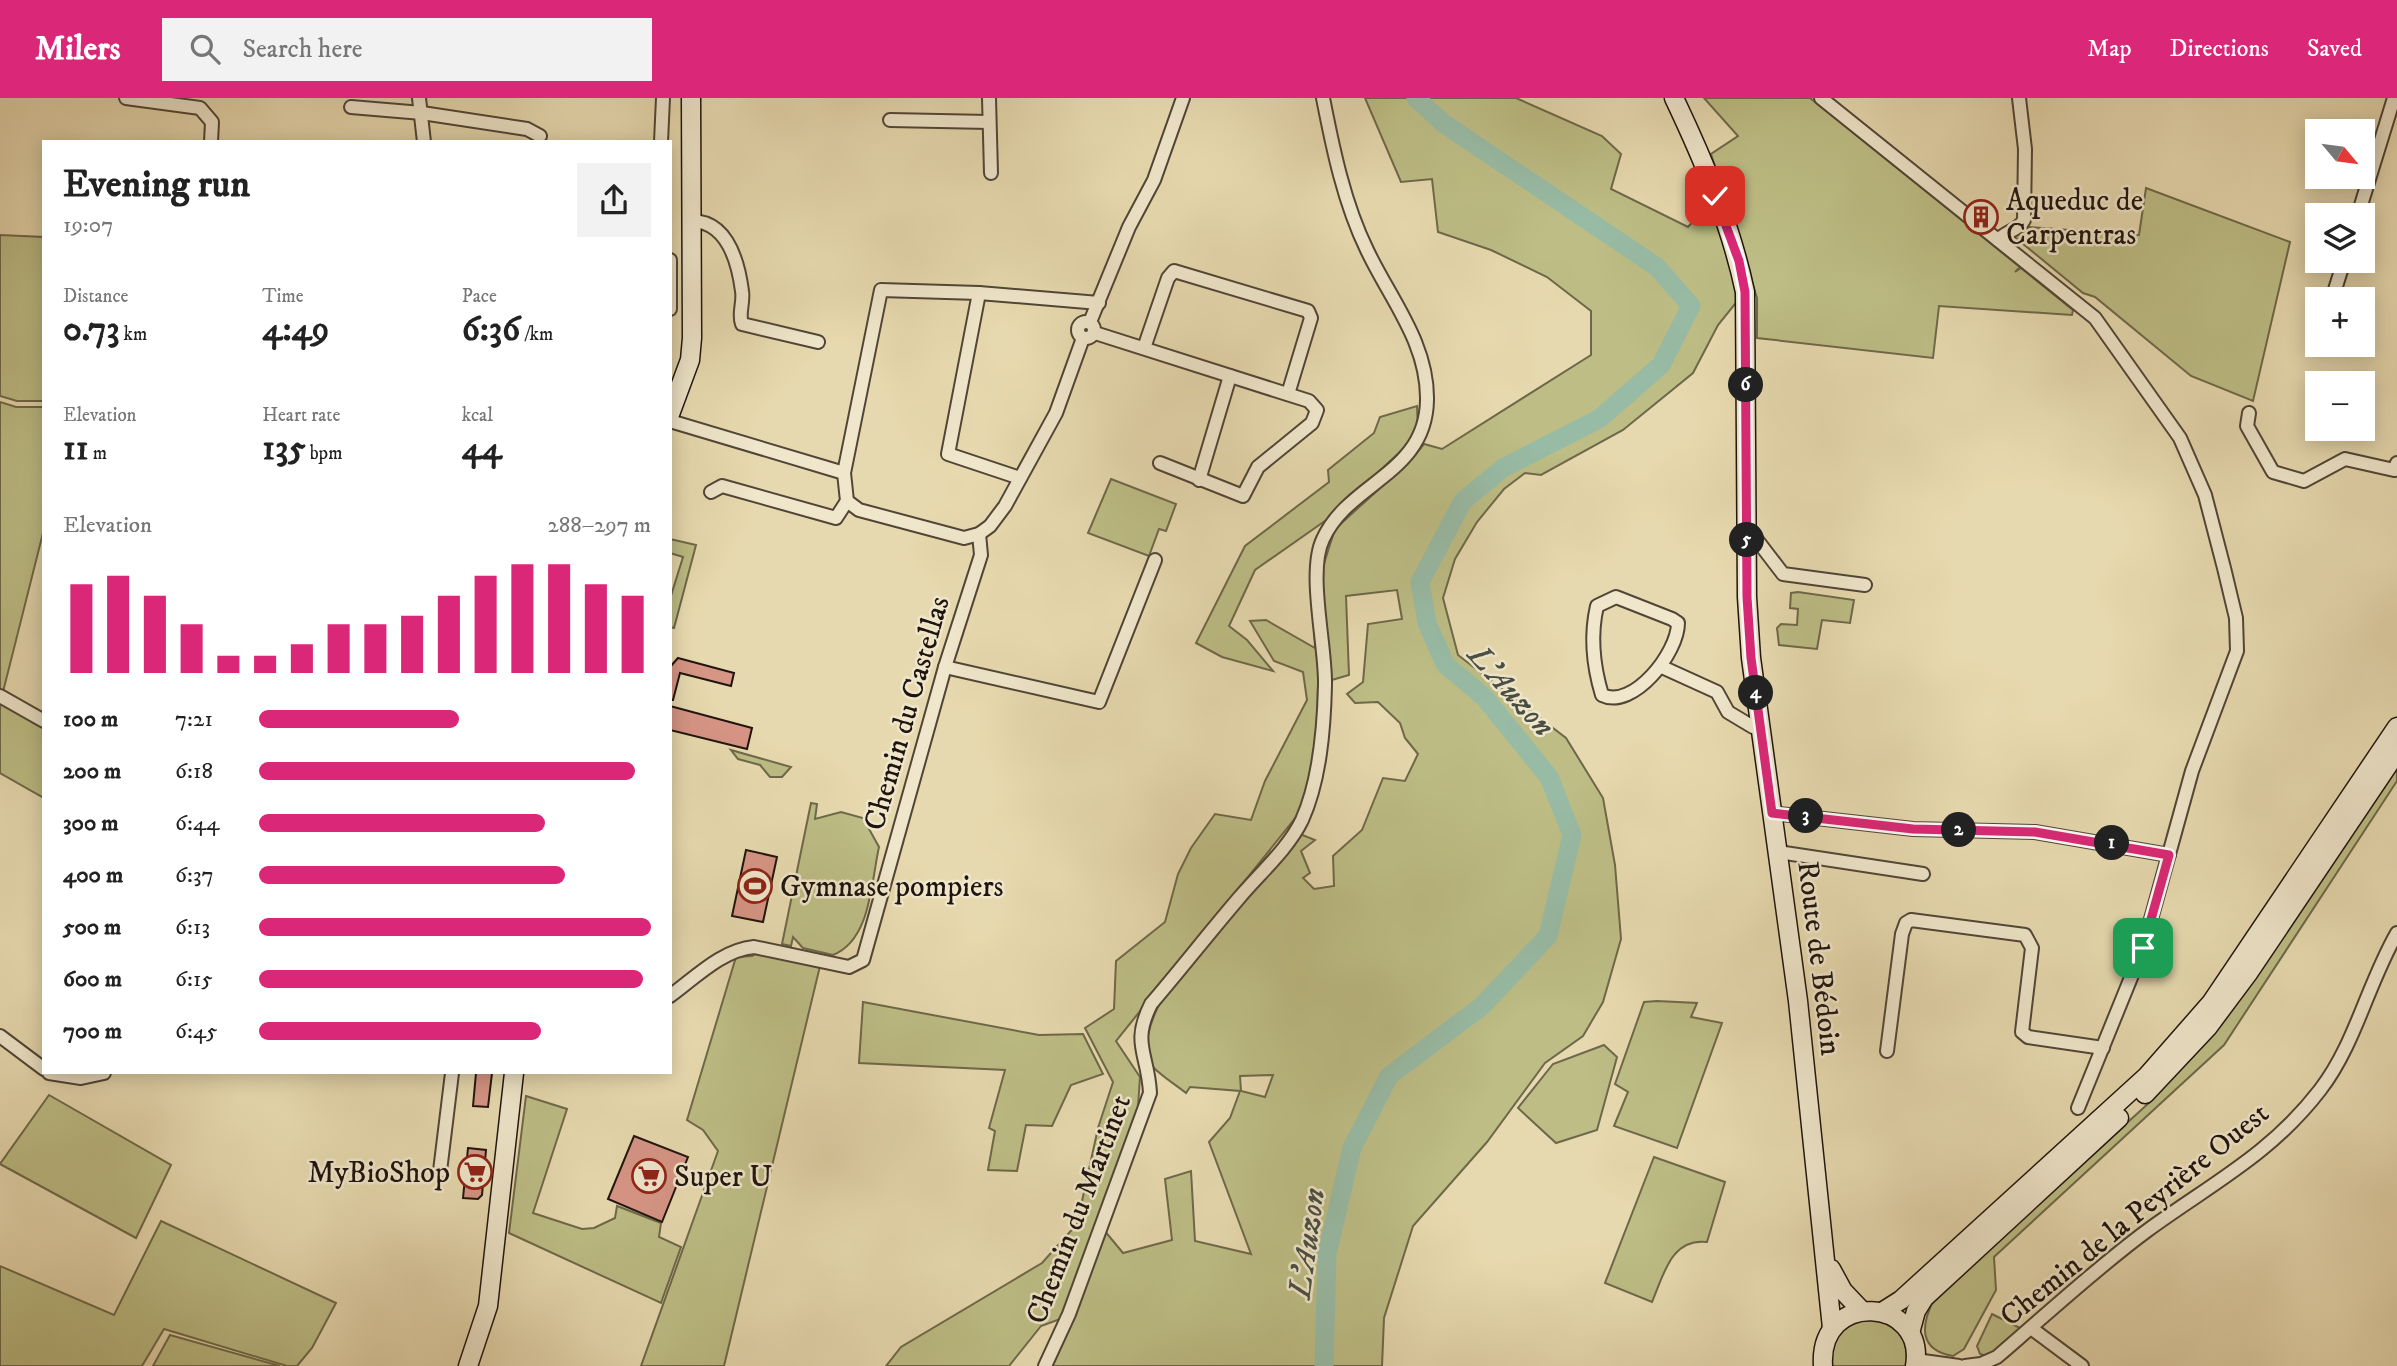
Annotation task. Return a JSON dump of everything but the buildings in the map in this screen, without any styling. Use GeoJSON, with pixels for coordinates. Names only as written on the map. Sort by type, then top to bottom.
{"type":"FeatureCollection","features":[{"type":"Feature","properties":{"kind":"main road"},"geometry":{"type":"LineString","coordinates":[[672,408],[691,349],[691,98]]}},
{"type":"Feature","properties":{"kind":"main road","name":"Route de Bédoin"},"geometry":{"type":"LineString","coordinates":[[1674,98],[1696,146],[1739,261],[1745,292],[1747,597],[1758,708],[1808,1084],[1832,1328]]}},
{"type":"Feature","properties":{"kind":"main road"},"geometry":{"type":"LineString","coordinates":[[1882,1312],[1901,1300],[2136,1086],[2180,1041],[2211,1003],[2397,727]]}},
{"type":"Feature","properties":{"kind":"main road"},"geometry":{"type":"LineString","coordinates":[[1915,1363],[1910,1334],[1916,1311],[1924,1298],[2168,1073],[2208,1027],[2249,972],[2397,752]]}},
{"type":"Feature","properties":{"kind":"main road"},"geometry":{"type":"LineString","coordinates":[[468,1366],[488,1306],[513,1074]]}},
{"type":"Feature","properties":{"kind":"main road","name":"Route de Bédoin"},"geometry":{"type":"LineString","coordinates":[[1824,1252],[1843,1291],[1862,1311]]}},
{"type":"Feature","properties":{"kind":"main road"},"geometry":{"type":"LineString","coordinates":[[1823,1366],[1822,1353],[1832,1328],[1845,1317],[1862,1311],[1882,1312],[1902,1324],[1910,1334]]}},
{"type":"Feature","properties":{"kind":"street"},"geometry":{"type":"LineString","coordinates":[[125,98],[200,108],[212,122],[211,140]]}},
{"type":"Feature","properties":{"kind":"street"},"geometry":{"type":"LineString","coordinates":[[419,98],[424,140]]}},
{"type":"Feature","properties":{"kind":"street"},"geometry":{"type":"LineString","coordinates":[[661,140],[663,98]]}},
{"type":"Feature","properties":{"kind":"street"},"geometry":{"type":"LineString","coordinates":[[989,98],[991,173]]}},
{"type":"Feature","properties":{"kind":"street"},"geometry":{"type":"LineString","coordinates":[[847,502],[859,510],[964,538],[979,534],[990,526],[1020,478],[1065,395],[1129,227],[1160,167],[1183,98]]}},
{"type":"Feature","properties":{"kind":"street","name":"Chemin du Martinet"},"geometry":{"type":"LineString","coordinates":[[1045,1366],[1069,1314],[1150,1093],[1149,1076],[1139,1043],[1142,1022],[1152,1004],[1293,835],[1309,800],[1324,712],[1316,559],[1323,538],[1344,511],[1408,455],[1419,439],[1424,423],[1427,400],[1420,353],[1352,214],[1323,98]]}},
{"type":"Feature","properties":{"kind":"street"},"geometry":{"type":"LineString","coordinates":[[1821,98],[2095,318],[2179,438],[2205,495],[2236,618],[2237,651],[2192,771],[2143,948],[2078,1108]]}},
{"type":"Feature","properties":{"kind":"street"},"geometry":{"type":"LineString","coordinates":[[1998,240],[2021,226],[2024,220],[2025,149],[2019,98]]}},
{"type":"Feature","properties":{"kind":"street"},"geometry":{"type":"LineString","coordinates":[[2362,203],[2394,98]]}},
{"type":"Feature","properties":{"kind":"street"},"geometry":{"type":"LineString","coordinates":[[351,107],[422,113],[527,129],[540,136]]}},
{"type":"Feature","properties":{"kind":"street"},"geometry":{"type":"LineString","coordinates":[[890,120],[989,122]]}},
{"type":"Feature","properties":{"kind":"street"},"geometry":{"type":"LineString","coordinates":[[691,221],[712,226],[728,243],[742,290],[742,324],[818,342]]}},
{"type":"Feature","properties":{"kind":"street"},"geometry":{"type":"LineString","coordinates":[[1144,348],[1168,278],[1174,271],[1308,311],[1311,318],[1288,394]]}},
{"type":"Feature","properties":{"kind":"street"},"geometry":{"type":"LineString","coordinates":[[711,492],[723,486],[836,518],[847,502],[844,473],[879,297],[884,289],[979,293],[1099,303]]}},
{"type":"Feature","properties":{"kind":"street"},"geometry":{"type":"LineString","coordinates":[[979,293],[948,454],[1020,478]]}},
{"type":"Feature","properties":{"kind":"street"},"geometry":{"type":"LineString","coordinates":[[1089,331],[1314,404],[1317,416],[1262,463],[1247,493],[1238,495],[1160,463]]}},
{"type":"Feature","properties":{"kind":"street"},"geometry":{"type":"LineString","coordinates":[[1199,480],[1230,376]]}},
{"type":"Feature","properties":{"kind":"street"},"geometry":{"type":"LineString","coordinates":[[2249,413],[2247,426],[2273,472],[2304,481],[2345,459],[2386,471],[2394,470],[2397,463]]}},
{"type":"Feature","properties":{"kind":"street"},"geometry":{"type":"LineString","coordinates":[[672,422],[844,473]]}},
{"type":"Feature","properties":{"kind":"street"},"geometry":{"type":"LineString","coordinates":[[1747,527],[1783,574],[1865,584]]}},
{"type":"Feature","properties":{"kind":"street","name":"Chemin du Castellas"},"geometry":{"type":"LineString","coordinates":[[672,995],[728,954],[742,948],[754,947],[849,967],[863,960],[945,667],[981,555],[979,534]]}},
{"type":"Feature","properties":{"kind":"street"},"geometry":{"type":"LineString","coordinates":[[945,667],[1099,702],[1155,560]]}},
{"type":"Feature","properties":{"kind":"street"},"geometry":{"type":"LineString","coordinates":[[1623,598],[1678,623],[1662,667],[1625,697],[1612,699],[1602,695],[1595,673],[1592,626],[1597,606],[1607,600],[1623,598]]}},
{"type":"Feature","properties":{"kind":"street"},"geometry":{"type":"LineString","coordinates":[[1662,667],[1717,692],[1725,709],[1753,727],[1761,727]]}},
{"type":"Feature","properties":{"kind":"street"},"geometry":{"type":"LineString","coordinates":[[0,696],[42,720]]}},
{"type":"Feature","properties":{"kind":"street"},"geometry":{"type":"LineString","coordinates":[[1737,717],[1758,708]]}},
{"type":"Feature","properties":{"kind":"street"},"geometry":{"type":"LineString","coordinates":[[1772,813],[1913,829],[2035,832],[2169,855]]}},
{"type":"Feature","properties":{"kind":"street"},"geometry":{"type":"LineString","coordinates":[[1778,852],[1923,874]]}},
{"type":"Feature","properties":{"kind":"street"},"geometry":{"type":"LineString","coordinates":[[1887,1051],[1902,934],[1906,923],[1911,920],[2025,935],[2032,947],[2022,1032],[2028,1037],[2103,1048]]}},
{"type":"Feature","properties":{"kind":"street","name":"Chemin de la Peyrière Ouest"},"geometry":{"type":"LineString","coordinates":[[1965,1366],[1997,1357],[2146,1232],[2245,1166],[2308,1105],[2333,1072],[2397,933]]}},
{"type":"Feature","properties":{"kind":"street"},"geometry":{"type":"LineString","coordinates":[[0,1036],[42,1068]]}},
{"type":"Feature","properties":{"kind":"street"},"geometry":{"type":"LineString","coordinates":[[55,1074],[80,1078],[99,1074]]}},
{"type":"Feature","properties":{"kind":"street"},"geometry":{"type":"LineString","coordinates":[[440,1171],[452,1074]]}},
{"type":"Feature","properties":{"kind":"street"},"geometry":{"type":"LineString","coordinates":[[2031,1328],[2082,1366]]}},
{"type":"Feature","properties":{"kind":"street"},"geometry":{"type":"LineString","coordinates":[[1915,1363],[1959,1366]]}},
{"type":"Feature","properties":{"kind":"green space"},"geometry":{"type":"Polygon","coordinates":[[[1365,98],[1516,98],[1602,136],[1621,154],[1611,189],[1688,227],[1711,201],[1739,299],[1718,325],[1693,373],[1623,430],[1541,475],[1525,473],[1504,489],[1477,522],[1455,559],[1443,598],[1458,655],[1566,738],[1603,798],[1615,865],[1621,939],[1603,1002],[1583,1036],[1545,1063],[1487,1142],[1413,1226],[1384,1318],[1382,1366],[1048,1366],[1071,1315],[1041,1326],[1009,1366],[886,1366],[901,1347],[1042,1263],[1077,1224],[1098,1128],[1113,1082],[1085,1028],[1114,1009],[1116,961],[1165,922],[1178,874],[1191,848],[1215,814],[1251,820],[1265,781],[1307,700],[1303,672],[1274,661],[1250,621],[1266,620],[1315,648],[1313,598],[1335,529],[1410,461],[1424,444],[1442,449],[1591,355],[1591,311],[1547,277],[1491,250],[1438,232],[1432,179],[1401,182],[1365,98]],[[1397,590],[1346,596],[1349,675],[1318,684],[1317,738],[1305,806],[1116,1041],[1140,1077],[1137,1122],[1099,1224],[1123,1253],[1172,1240],[1165,1179],[1191,1171],[1195,1241],[1251,1254],[1209,1142],[1230,1118],[1240,1091],[1190,1087],[1186,1093],[1154,1068],[1147,1053],[1148,1036],[1160,1003],[1300,834],[1315,840],[1301,851],[1310,873],[1303,878],[1314,889],[1334,886],[1333,856],[1362,830],[1383,778],[1405,781],[1418,754],[1405,738],[1400,723],[1378,702],[1355,703],[1347,694],[1363,682],[1368,624],[1402,619],[1397,590]],[[1273,1075],[1240,1076],[1241,1091],[1265,1097],[1273,1075]]]}},
{"type":"Feature","properties":{"kind":"green space"},"geometry":{"type":"Polygon","coordinates":[[[1704,98],[1810,98],[2020,267],[2015,272],[2021,268],[2073,310],[2072,315],[1939,306],[1933,358],[1757,338],[1757,298],[1711,154],[1738,136],[1704,98]]]}},
{"type":"Feature","properties":{"kind":"green space"},"geometry":{"type":"Polygon","coordinates":[[[2146,188],[2290,242],[2253,401],[2191,376],[2095,297],[2083,293],[2011,234],[2029,227],[2139,235],[2146,188]]]}},
{"type":"Feature","properties":{"kind":"green space"},"geometry":{"type":"Polygon","coordinates":[[[0,235],[42,237],[42,401],[17,401],[0,396],[0,235]]]}},
{"type":"Feature","properties":{"kind":"green space"},"geometry":{"type":"Polygon","coordinates":[[[0,402],[16,407],[42,407],[42,537],[3,692],[0,690],[0,402]]]}},
{"type":"Feature","properties":{"kind":"green space"},"geometry":{"type":"Polygon","coordinates":[[[1417,406],[1418,435],[1332,516],[1255,570],[1229,626],[1247,640],[1273,671],[1222,657],[1196,643],[1245,546],[1329,482],[1328,470],[1374,433],[1380,417],[1417,406]]]}},
{"type":"Feature","properties":{"kind":"green space"},"geometry":{"type":"Polygon","coordinates":[[[1111,479],[1176,504],[1166,531],[1159,529],[1149,556],[1088,533],[1111,479]]]}},
{"type":"Feature","properties":{"kind":"green space"},"geometry":{"type":"Polygon","coordinates":[[[672,539],[696,545],[674,628],[672,593],[683,557],[672,554],[672,539]]]}},
{"type":"Feature","properties":{"kind":"green space"},"geometry":{"type":"Polygon","coordinates":[[[1791,593],[1854,600],[1850,623],[1822,620],[1817,649],[1779,645],[1777,628],[1781,624],[1797,625],[1798,609],[1790,608],[1791,593]]]}},
{"type":"Feature","properties":{"kind":"green space"},"geometry":{"type":"Polygon","coordinates":[[[0,700],[42,724],[42,797],[0,773],[0,700]]]}},
{"type":"Feature","properties":{"kind":"green space"},"geometry":{"type":"Polygon","coordinates":[[[731,750],[791,767],[782,777],[770,777],[760,765],[738,759],[731,750]]]}},
{"type":"Feature","properties":{"kind":"green space"},"geometry":{"type":"Polygon","coordinates":[[[2397,762],[2397,781],[2224,1045],[1994,1257],[1996,1290],[1964,1349],[1953,1356],[1933,1348],[1928,1342],[1925,1327],[1934,1299],[2151,1101],[2217,1029],[2397,762]]]}},
{"type":"Feature","properties":{"kind":"green space"},"geometry":{"type":"Polygon","coordinates":[[[811,803],[817,804],[815,819],[841,812],[863,818],[879,847],[871,893],[862,923],[846,947],[833,955],[803,948],[793,937],[791,946],[782,944],[811,803]]]}},
{"type":"Feature","properties":{"kind":"green space"},"geometry":{"type":"Polygon","coordinates":[[[759,952],[820,966],[724,1366],[641,1366],[718,1151],[703,1130],[687,1120],[736,957],[752,956],[759,952]]]}},
{"type":"Feature","properties":{"kind":"green space"},"geometry":{"type":"Polygon","coordinates":[[[863,1002],[1039,1035],[1083,1034],[1103,1074],[1071,1085],[1052,1126],[1026,1125],[1017,1171],[988,1170],[995,1131],[989,1128],[1005,1070],[859,1063],[863,1002]]]}},
{"type":"Feature","properties":{"kind":"green space"},"geometry":{"type":"Polygon","coordinates":[[[1644,1002],[1697,1003],[1691,1017],[1722,1023],[1677,1148],[1614,1126],[1628,1092],[1615,1084],[1644,1002]]]}},
{"type":"Feature","properties":{"kind":"green space"},"geometry":{"type":"Polygon","coordinates":[[[1604,1045],[1617,1057],[1597,1130],[1556,1143],[1518,1108],[1553,1064],[1604,1045]]]}},
{"type":"Feature","properties":{"kind":"green space"},"geometry":{"type":"Polygon","coordinates":[[[49,1095],[171,1165],[136,1238],[0,1164],[49,1095]]]}},
{"type":"Feature","properties":{"kind":"green space"},"geometry":{"type":"Polygon","coordinates":[[[526,1096],[567,1109],[533,1213],[582,1229],[594,1228],[615,1218],[617,1206],[661,1223],[659,1237],[681,1247],[661,1303],[509,1233],[526,1096]]]}},
{"type":"Feature","properties":{"kind":"green space"},"geometry":{"type":"Polygon","coordinates":[[[1654,1157],[1725,1182],[1707,1242],[1695,1242],[1677,1252],[1665,1270],[1652,1302],[1605,1283],[1654,1157]]]}},
{"type":"Feature","properties":{"kind":"green space"},"geometry":{"type":"Polygon","coordinates":[[[161,1221],[336,1303],[312,1348],[297,1366],[287,1366],[164,1329],[142,1366],[0,1366],[0,1266],[114,1315],[161,1221]]]}},
{"type":"Feature","properties":{"kind":"green space"},"geometry":{"type":"Polygon","coordinates":[[[1992,1314],[2022,1329],[1991,1357],[1980,1354],[1977,1346],[1992,1314]]]}},
{"type":"Feature","properties":{"kind":"green space"},"geometry":{"type":"Polygon","coordinates":[[[1870,1317],[1900,1333],[1906,1346],[1907,1366],[1831,1366],[1833,1346],[1840,1333],[1852,1324],[1870,1317]]]}},
{"type":"Feature","properties":{"kind":"green space"},"geometry":{"type":"Polygon","coordinates":[[[170,1335],[280,1366],[153,1366],[170,1335]]]}},
{"type":"Feature","properties":{"kind":"waterway","name":"L'Auzon"},"geometry":{"type":"LineString","coordinates":[[1324,1366],[1327,1254],[1352,1148],[1389,1076],[1482,1006],[1548,936],[1572,835],[1549,777],[1485,698],[1445,664],[1427,623],[1420,582],[1463,501],[1503,468],[1599,419],[1661,365],[1691,306],[1657,267],[1443,123],[1416,98]]}},
{"type":"Feature","properties":{"kind":"place","name":"Aqueduc de Carpentras"},"geometry":{"type":"Point","coordinates":[1981,217]}},
{"type":"Feature","properties":{"kind":"place","name":"Gymnase pompiers"},"geometry":{"type":"Point","coordinates":[755,886]}},
{"type":"Feature","properties":{"kind":"place","name":"MyBioShop"},"geometry":{"type":"Point","coordinates":[475,1172]}},
{"type":"Feature","properties":{"kind":"place","name":"Super U"},"geometry":{"type":"Point","coordinates":[649,1176]}},
{"type":"Feature","properties":{"kind":"route"},"geometry":{"type":"LineString","coordinates":[[1715,196],[1739,261],[1745,292],[1747,597],[1751,658],[1772,813],[1913,829],[2035,832],[2096,840],[2169,855],[2143,948]]}}]}
